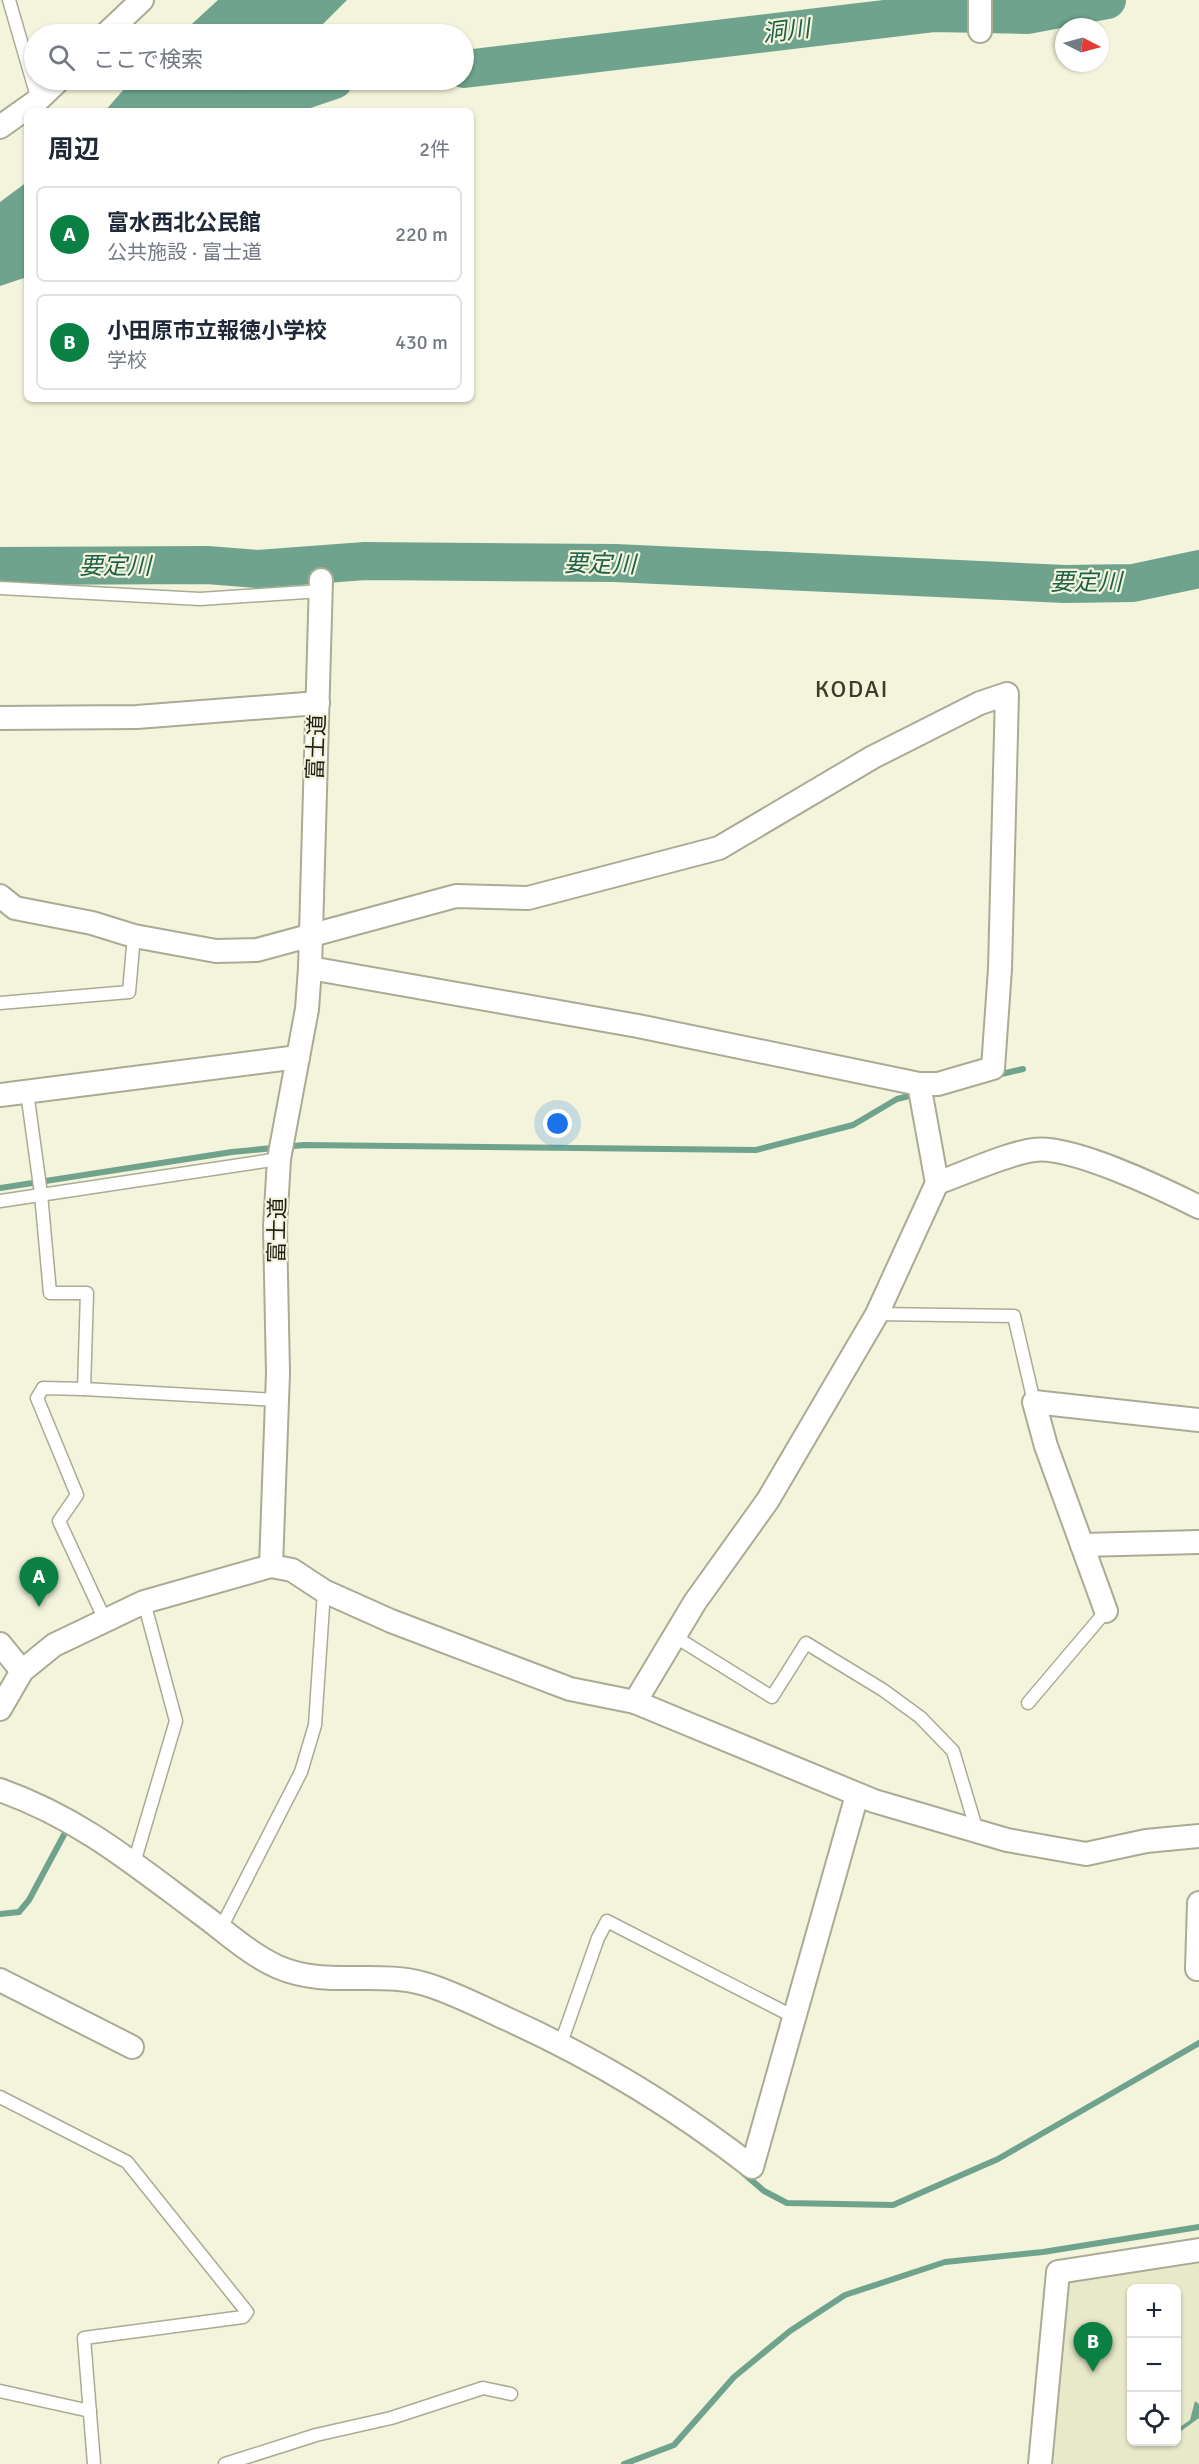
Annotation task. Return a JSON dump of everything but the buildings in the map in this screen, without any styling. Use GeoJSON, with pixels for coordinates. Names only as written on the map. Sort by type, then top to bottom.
{"type":"FeatureCollection","features":[{"type":"Feature","properties":{"kind":"street"},"geometry":{"type":"LineString","coordinates":[[116,24],[141,0]]}},
{"type":"Feature","properties":{"kind":"street"},"geometry":{"type":"LineString","coordinates":[[980,0],[980,30]]}},
{"type":"Feature","properties":{"kind":"street"},"geometry":{"type":"LineString","coordinates":[[27,108],[48,90]]}},
{"type":"Feature","properties":{"kind":"street"},"geometry":{"type":"LineString","coordinates":[[0,127],[24,110]]}},
{"type":"Feature","properties":{"kind":"street","name":"富士道"},"geometry":{"type":"LineString","coordinates":[[271,1566],[276,1400],[275,1227],[279,1159],[298,1058],[310,968],[321,586]]}},
{"type":"Feature","properties":{"kind":"street"},"geometry":{"type":"LineString","coordinates":[[5,905],[92,923],[135,936],[216,951],[257,950],[456,896],[528,898],[719,848],[873,757],[1007,693],[1000,969],[993,1068],[938,1084],[919,1084],[638,1026],[310,968]]}},
{"type":"Feature","properties":{"kind":"street"},"geometry":{"type":"LineString","coordinates":[[0,718],[137,717],[318,703]]}},
{"type":"Feature","properties":{"kind":"street"},"geometry":{"type":"LineString","coordinates":[[0,1095],[298,1058]]}},
{"type":"Feature","properties":{"kind":"street"},"geometry":{"type":"LineString","coordinates":[[635,1702],[695,1602],[768,1500],[877,1314],[937,1183],[919,1084]]}},
{"type":"Feature","properties":{"kind":"street"},"geometry":{"type":"LineString","coordinates":[[937,1183],[1033,1150],[1058,1150],[1159,1187],[1199,1207]]}},
{"type":"Feature","properties":{"kind":"street"},"geometry":{"type":"LineString","coordinates":[[1106,1611],[1046,1446],[1034,1402],[1199,1420]]}},
{"type":"Feature","properties":{"kind":"street"},"geometry":{"type":"LineString","coordinates":[[1082,1545],[1199,1542]]}},
{"type":"Feature","properties":{"kind":"street"},"geometry":{"type":"LineString","coordinates":[[0,1709],[22,1671],[54,1645],[144,1602],[271,1566],[292,1570],[324,1591],[391,1621],[570,1689],[635,1702],[857,1795],[977,1831],[1086,1854],[1146,1841],[1199,1836]]}},
{"type":"Feature","properties":{"kind":"street"},"geometry":{"type":"LineString","coordinates":[[0,1644],[22,1671]]}},
{"type":"Feature","properties":{"kind":"street"},"geometry":{"type":"LineString","coordinates":[[0,1790],[47,1808],[83,1828],[134,1863],[245,1948],[278,1967],[304,1976],[338,1980],[407,1980],[427,1984],[561,2043],[688,2118],[752,2167],[796,2018],[857,1795]]}},
{"type":"Feature","properties":{"kind":"street"},"geometry":{"type":"LineString","coordinates":[[1197,1969],[1199,1903]]}},
{"type":"Feature","properties":{"kind":"street"},"geometry":{"type":"LineString","coordinates":[[0,1980],[132,2047]]}},
{"type":"Feature","properties":{"kind":"street"},"geometry":{"type":"LineString","coordinates":[[1040,2464],[1058,2272],[1199,2250]]}},
{"type":"Feature","properties":{"kind":"lane"},"geometry":{"type":"LineString","coordinates":[[9,0],[24,52]]}},
{"type":"Feature","properties":{"kind":"lane"},"geometry":{"type":"LineString","coordinates":[[35,90],[38,100]]}},
{"type":"Feature","properties":{"kind":"lane"},"geometry":{"type":"LineString","coordinates":[[0,588],[200,599],[321,586]]}},
{"type":"Feature","properties":{"kind":"lane"},"geometry":{"type":"LineString","coordinates":[[0,1003],[129,992],[135,936]]}},
{"type":"Feature","properties":{"kind":"lane"},"geometry":{"type":"LineString","coordinates":[[27,1092],[41,1194],[50,1293],[87,1293],[84,1389]]}},
{"type":"Feature","properties":{"kind":"lane"},"geometry":{"type":"LineString","coordinates":[[0,1201],[279,1159]]}},
{"type":"Feature","properties":{"kind":"lane"},"geometry":{"type":"LineString","coordinates":[[877,1314],[1014,1316],[1034,1402]]}},
{"type":"Feature","properties":{"kind":"lane"},"geometry":{"type":"LineString","coordinates":[[105,1620],[59,1521],[77,1495],[37,1398],[43,1388],[276,1400]]}},
{"type":"Feature","properties":{"kind":"lane"},"geometry":{"type":"LineString","coordinates":[[221,1928],[301,1772],[315,1725],[324,1591]]}},
{"type":"Feature","properties":{"kind":"lane"},"geometry":{"type":"LineString","coordinates":[[134,1863],[176,1721],[144,1602]]}},
{"type":"Feature","properties":{"kind":"lane"},"geometry":{"type":"LineString","coordinates":[[1028,1703],[1106,1611]]}},
{"type":"Feature","properties":{"kind":"lane"},"geometry":{"type":"LineString","coordinates":[[674,1636],[772,1697],[806,1643],[883,1690],[920,1717],[953,1751],[977,1831]]}},
{"type":"Feature","properties":{"kind":"lane"},"geometry":{"type":"LineString","coordinates":[[561,2043],[598,1938],[607,1921],[796,2018]]}},
{"type":"Feature","properties":{"kind":"lane"},"geometry":{"type":"LineString","coordinates":[[0,2097],[127,2162],[247,2312],[243,2317],[84,2338],[93,2464]]}},
{"type":"Feature","properties":{"kind":"lane"},"geometry":{"type":"LineString","coordinates":[[225,2464],[316,2435],[391,2418],[483,2388],[511,2394]]}},
{"type":"Feature","properties":{"kind":"lane"},"geometry":{"type":"LineString","coordinates":[[0,2391],[90,2411]]}},
{"type":"Feature","properties":{"kind":"shaded area"},"geometry":{"type":"Polygon","coordinates":[[[218,0],[347,0],[323,24],[192,24],[218,0]]]}},
{"type":"Feature","properties":{"kind":"shaded area"},"geometry":{"type":"Polygon","coordinates":[[[123,90],[276,90],[268,108],[108,108],[123,90]]]}},
{"type":"Feature","properties":{"kind":"shaded area"},"geometry":{"type":"Polygon","coordinates":[[[24,184],[24,278],[0,286],[0,202],[24,184]]]}},
{"type":"Feature","properties":{"kind":"shaded area"},"geometry":{"type":"Polygon","coordinates":[[[1199,2261],[1199,2464],[1046,2464],[1065,2289],[1076,2278],[1199,2261]]]}},
{"type":"Feature","properties":{"kind":"shaded area"},"geometry":{"type":"Polygon","coordinates":[[[1195,2401],[1199,2404],[1199,2418],[1181,2431],[1181,2426],[1190,2420],[1195,2401]]]}},
{"type":"Feature","properties":{"kind":"waterway","name":"洞川"},"geometry":{"type":"LineString","coordinates":[[474,68],[935,13],[1027,15],[1107,0]]}},
{"type":"Feature","properties":{"kind":"waterway","name":"洞川"},"geometry":{"type":"LineString","coordinates":[[252,108],[305,90]]}},
{"type":"Feature","properties":{"kind":"waterway","name":"要定川"},"geometry":{"type":"LineString","coordinates":[[0,566],[207,565],[258,569],[365,561],[615,563],[1065,584],[1133,583],[1199,569]]}},
{"type":"Feature","properties":{"kind":"waterway"},"geometry":{"type":"LineString","coordinates":[[997,1075],[1023,1069]]}},
{"type":"Feature","properties":{"kind":"waterway"},"geometry":{"type":"LineString","coordinates":[[0,1188],[232,1152],[304,1145],[756,1150],[853,1125],[897,1099],[917,1094]]}},
{"type":"Feature","properties":{"kind":"waterway"},"geometry":{"type":"LineString","coordinates":[[0,1914],[19,1912],[29,1900],[66,1831],[70,1833]]}},
{"type":"Feature","properties":{"kind":"waterway"},"geometry":{"type":"LineString","coordinates":[[743,2173],[764,2191],[787,2203],[893,2205],[998,2159],[1199,2043]]}},
{"type":"Feature","properties":{"kind":"waterway"},"geometry":{"type":"LineString","coordinates":[[624,2464],[674,2445],[734,2377],[790,2331],[845,2295],[945,2262],[1043,2252],[1199,2227]]}},
{"type":"Feature","properties":{"kind":"place","name":"富水西北公民館"},"geometry":{"type":"Point","coordinates":[39,1607]}},
{"type":"Feature","properties":{"kind":"place","name":"小田原市立報徳小学校"},"geometry":{"type":"Point","coordinates":[1093,2372]}},
{"type":"Feature","properties":{"kind":"district","name":"KODAI"},"geometry":{"type":"Point","coordinates":[852,689]}}]}
